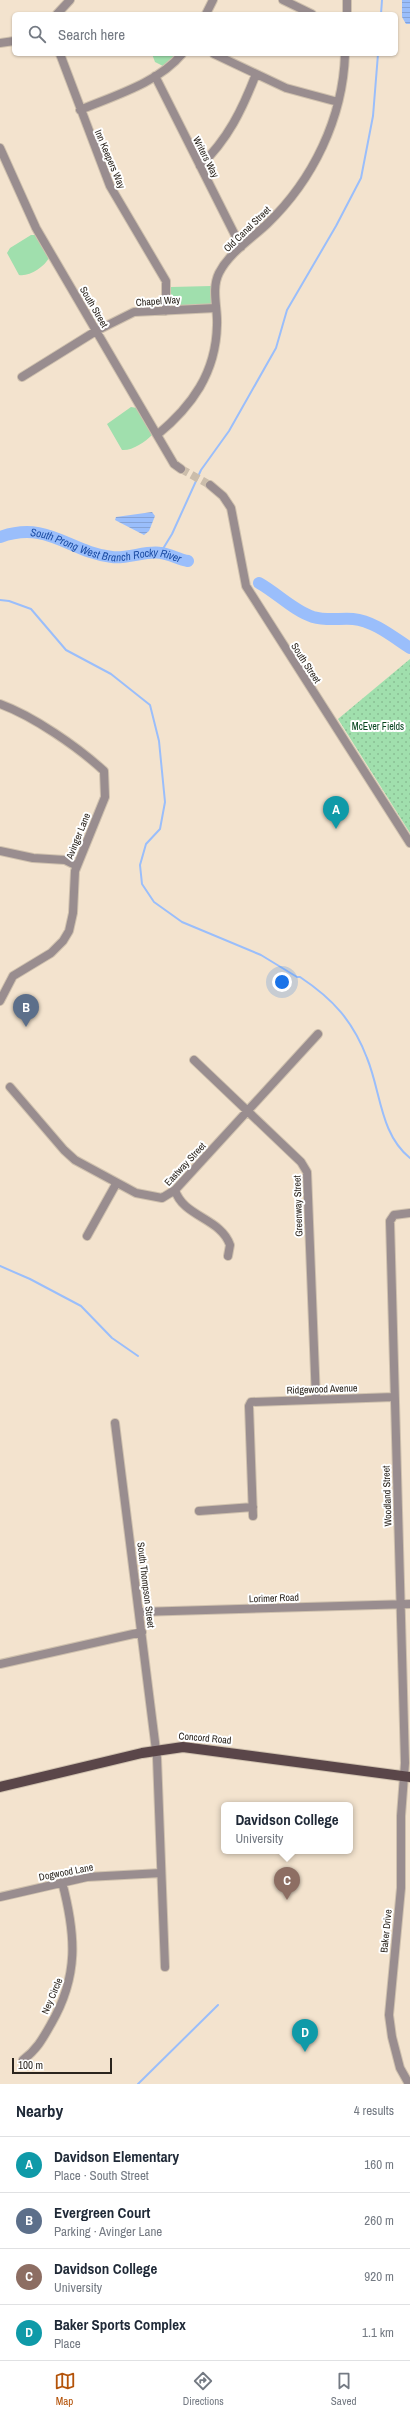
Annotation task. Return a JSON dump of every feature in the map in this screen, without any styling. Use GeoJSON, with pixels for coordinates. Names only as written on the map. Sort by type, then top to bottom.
{"type":"FeatureCollection","features":[{"type":"Feature","properties":{"kind":"main road","name":"Concord Road"},"geometry":{"type":"LineString","coordinates":[[0,1787],[156,1750],[196,1747],[408,1777]]}},
{"type":"Feature","properties":{"kind":"street"},"geometry":{"type":"LineString","coordinates":[[59,12],[70,0]]}},
{"type":"Feature","properties":{"kind":"street"},"geometry":{"type":"LineString","coordinates":[[207,12],[213,0]]}},
{"type":"Feature","properties":{"kind":"street"},"geometry":{"type":"LineString","coordinates":[[283,0],[308,12]]}},
{"type":"Feature","properties":{"kind":"street"},"geometry":{"type":"LineString","coordinates":[[347,0],[347,12]]}},
{"type":"Feature","properties":{"kind":"street"},"geometry":{"type":"LineString","coordinates":[[0,43],[12,42]]}},
{"type":"Feature","properties":{"kind":"street","name":"Inn Keepers Way"},"geometry":{"type":"LineString","coordinates":[[61,56],[110,186],[166,281],[166,310]]}},
{"type":"Feature","properties":{"kind":"street"},"geometry":{"type":"LineString","coordinates":[[80,110],[167,69],[180,56]]}},
{"type":"Feature","properties":{"kind":"street"},"geometry":{"type":"LineString","coordinates":[[218,56],[286,88],[338,102]]}},
{"type":"Feature","properties":{"kind":"street","name":"Old Canal Street"},"geometry":{"type":"LineString","coordinates":[[157,435],[182,414],[199,390],[211,363],[217,325],[216,308],[218,274],[231,256],[290,200],[328,135],[338,102],[344,70],[345,56]]}},
{"type":"Feature","properties":{"kind":"street"},"geometry":{"type":"LineString","coordinates":[[200,166],[219,148],[233,128],[243,109],[256,74]]}},
{"type":"Feature","properties":{"kind":"street","name":"Writers Way"},"geometry":{"type":"LineString","coordinates":[[154,76],[241,248]]}},
{"type":"Feature","properties":{"kind":"street","name":"South Street"},"geometry":{"type":"LineString","coordinates":[[0,148],[36,228],[174,464],[181,469]]}},
{"type":"Feature","properties":{"kind":"street","name":"Chapel Way"},"geometry":{"type":"LineString","coordinates":[[22,377],[96,331],[134,312],[216,308]]}},
{"type":"Feature","properties":{"kind":"street","name":"South Street"},"geometry":{"type":"LineString","coordinates":[[210,485],[223,496],[231,508],[246,586],[410,843]]}},
{"type":"Feature","properties":{"kind":"street","name":"Avinger Lane"},"geometry":{"type":"LineString","coordinates":[[0,704],[20,713],[87,756],[104,771],[105,797],[77,866],[73,913],[68,931],[63,941],[51,953],[13,976],[0,1001]]}},
{"type":"Feature","properties":{"kind":"street"},"geometry":{"type":"LineString","coordinates":[[0,851],[33,858],[65,860],[77,866]]}},
{"type":"Feature","properties":{"kind":"street","name":"Eastway Street"},"geometry":{"type":"LineString","coordinates":[[10,1087],[71,1157],[116,1184],[136,1194],[156,1198],[166,1197],[175,1190],[318,1034]]}},
{"type":"Feature","properties":{"kind":"street","name":"Greenway Street"},"geometry":{"type":"LineString","coordinates":[[194,1060],[301,1162],[307,1172],[316,1399]]}},
{"type":"Feature","properties":{"kind":"street"},"geometry":{"type":"LineString","coordinates":[[87,1236],[116,1184]]}},
{"type":"Feature","properties":{"kind":"street"},"geometry":{"type":"LineString","coordinates":[[175,1190],[184,1204],[222,1231],[230,1245],[228,1256]]}},
{"type":"Feature","properties":{"kind":"street","name":"Woodland Street"},"geometry":{"type":"LineString","coordinates":[[408,1777],[400,1604],[390,1221],[393,1216],[410,1213]]}},
{"type":"Feature","properties":{"kind":"street","name":"Ridgewood Avenue"},"geometry":{"type":"LineString","coordinates":[[199,1511],[253,1511],[249,1406],[251,1402],[394,1397]]}},
{"type":"Feature","properties":{"kind":"street","name":"South Thompson Street"},"geometry":{"type":"LineString","coordinates":[[115,1423],[156,1750],[165,1967]]}},
{"type":"Feature","properties":{"kind":"street","name":"Lorimer Road"},"geometry":{"type":"LineString","coordinates":[[139,1612],[410,1604]]}},
{"type":"Feature","properties":{"kind":"street"},"geometry":{"type":"LineString","coordinates":[[0,1664],[142,1632]]}},
{"type":"Feature","properties":{"kind":"street","name":"Baker Drive"},"geometry":{"type":"LineString","coordinates":[[408,1777],[401,1816],[401,1888],[389,2015],[392,2037],[400,2068],[409,2084]]}},
{"type":"Feature","properties":{"kind":"street","name":"Dogwood Lane"},"geometry":{"type":"LineString","coordinates":[[0,1897],[87,1877],[161,1873]]}},
{"type":"Feature","properties":{"kind":"street","name":"Ney Circle"},"geometry":{"type":"LineString","coordinates":[[23,2060],[37,2048],[57,2014],[70,1983],[72,1946],[62,1882]]}},
{"type":"Feature","properties":{"kind":"green space"},"geometry":{"type":"Polygon","coordinates":[[[153,56],[174,56],[163,66],[155,62],[153,56]]]}},
{"type":"Feature","properties":{"kind":"green space"},"geometry":{"type":"Polygon","coordinates":[[[31,235],[35,235],[49,258],[44,265],[36,271],[19,275],[7,253],[10,248],[31,235]]]}},
{"type":"Feature","properties":{"kind":"green space"},"geometry":{"type":"Polygon","coordinates":[[[211,286],[214,288],[213,306],[175,308],[170,305],[171,287],[211,286]]]}},
{"type":"Feature","properties":{"kind":"green space"},"geometry":{"type":"Polygon","coordinates":[[[131,407],[137,408],[152,435],[138,446],[122,450],[107,424],[131,407]]]}},
{"type":"Feature","properties":{"kind":"green space","name":"McEver Fields"},"geometry":{"type":"Polygon","coordinates":[[[410,659],[410,833],[338,719],[410,659]]]}},
{"type":"Feature","properties":{"kind":"water"},"geometry":{"type":"Polygon","coordinates":[[[402,0],[410,0],[410,24],[406,24],[402,17],[402,0]]]}},
{"type":"Feature","properties":{"kind":"water"},"geometry":{"type":"Polygon","coordinates":[[[152,512],[155,516],[149,531],[144,535],[115,520],[116,517],[152,512]]]}},
{"type":"Feature","properties":{"kind":"waterway"},"geometry":{"type":"LineString","coordinates":[[381,12],[382,0]]}},
{"type":"Feature","properties":{"kind":"waterway"},"geometry":{"type":"LineString","coordinates":[[161,552],[172,534],[201,470],[229,431],[276,348],[287,310],[336,226],[361,178],[373,116],[378,56]]}},
{"type":"Feature","properties":{"kind":"waterway","name":"South Prong West Branch Rocky River"},"geometry":{"type":"LineString","coordinates":[[0,537],[17,533],[32,532],[58,539],[97,554],[112,557],[124,557],[156,552],[168,554],[188,561]]}},
{"type":"Feature","properties":{"kind":"waterway","name":"South Prong West Branch Rocky River"},"geometry":{"type":"LineString","coordinates":[[259,583],[299,611],[318,618],[361,620],[376,626],[410,648]]}},
{"type":"Feature","properties":{"kind":"waterway"},"geometry":{"type":"LineString","coordinates":[[0,600],[9,601],[31,609],[66,650],[111,674],[150,705],[159,741],[165,802],[160,829],[146,844],[140,865],[142,884],[154,902],[182,922],[261,955],[297,977],[300,977],[312,985],[341,1012],[355,1033],[367,1058],[387,1125],[400,1148],[410,1158]]}},
{"type":"Feature","properties":{"kind":"waterway"},"geometry":{"type":"LineString","coordinates":[[0,1266],[30,1279],[81,1306],[112,1338],[138,1356]]}},
{"type":"Feature","properties":{"kind":"waterway"},"geometry":{"type":"LineString","coordinates":[[138,2084],[218,2005]]}},
{"type":"Feature","properties":{"kind":"tunnel"},"geometry":{"type":"LineString","coordinates":[[181,469],[210,485]]}},
{"type":"Feature","properties":{"kind":"place","name":"Davidson Elementary"},"geometry":{"type":"Point","coordinates":[336,829]}},
{"type":"Feature","properties":{"kind":"place","name":"Evergreen Court"},"geometry":{"type":"Point","coordinates":[26,1027]}},
{"type":"Feature","properties":{"kind":"place","name":"Davidson College"},"geometry":{"type":"Point","coordinates":[287,1900]}},
{"type":"Feature","properties":{"kind":"place","name":"Baker Sports Complex"},"geometry":{"type":"Point","coordinates":[305,2052]}}]}
